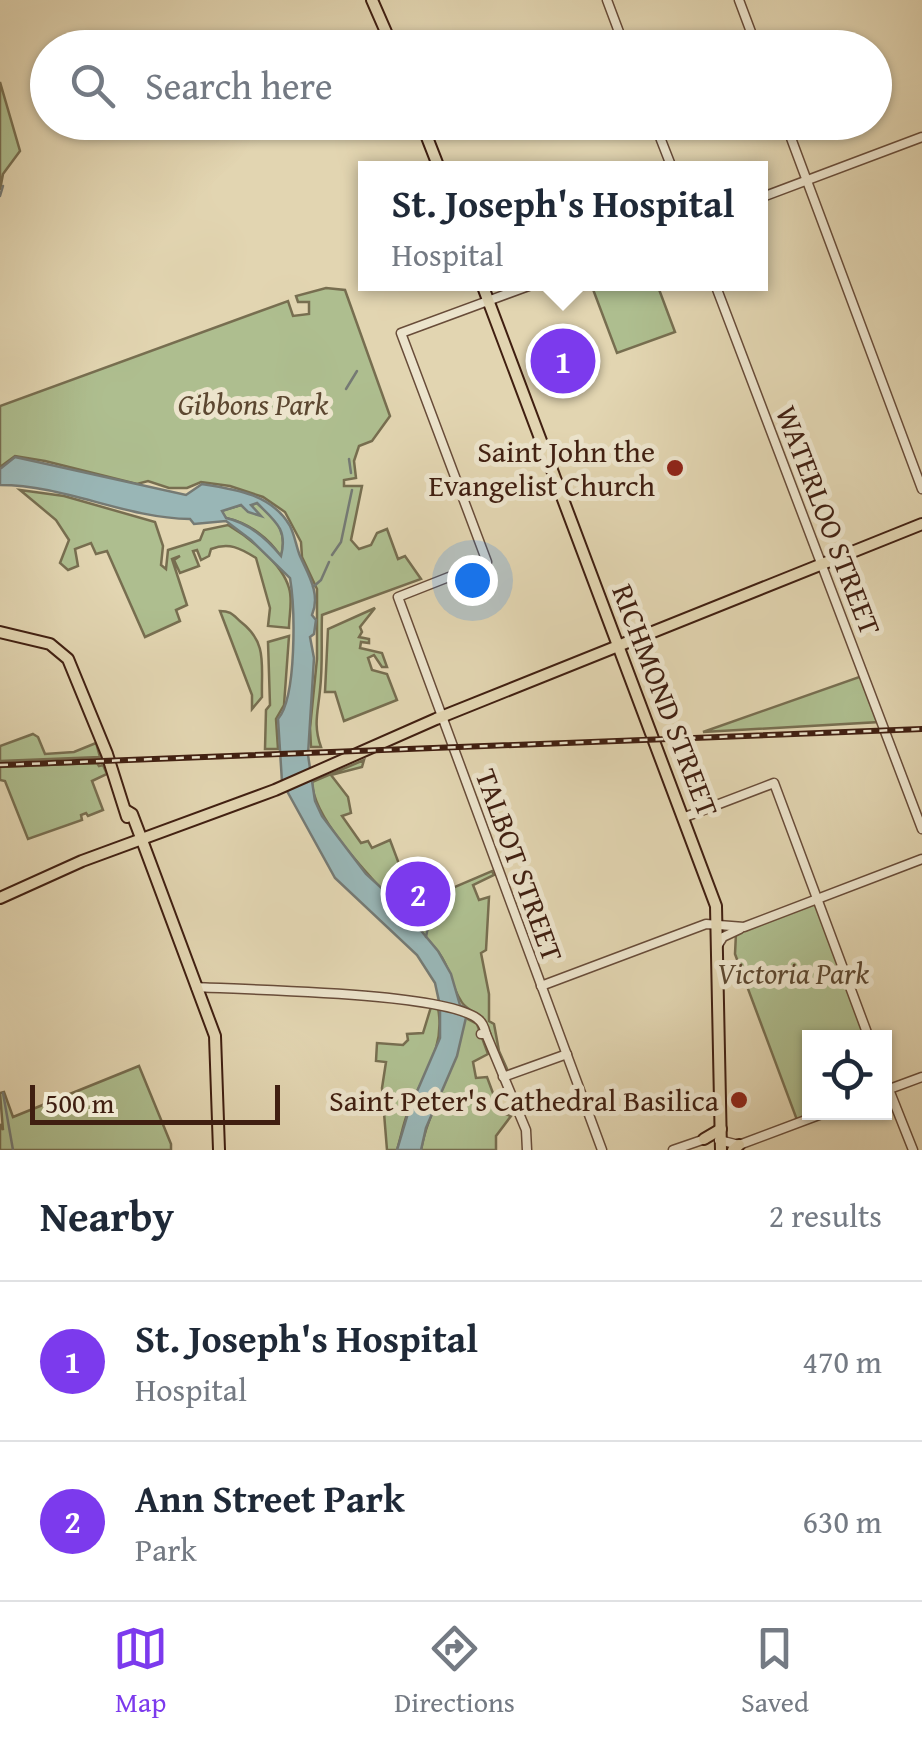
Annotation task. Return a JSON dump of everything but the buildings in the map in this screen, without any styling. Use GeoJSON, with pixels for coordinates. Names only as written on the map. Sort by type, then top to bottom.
{"type":"FeatureCollection","features":[{"type":"Feature","properties":{"kind":"main road"},"geometry":{"type":"LineString","coordinates":[[374,1],[385,30]]}},
{"type":"Feature","properties":{"kind":"main road","name":"RICHMOND STREET"},"geometry":{"type":"LineString","coordinates":[[484,291],[716,906],[721,1140]]}},
{"type":"Feature","properties":{"kind":"main road"},"geometry":{"type":"LineString","coordinates":[[0,898],[339,764],[442,716],[922,524]]}},
{"type":"Feature","properties":{"kind":"main road"},"geometry":{"type":"LineString","coordinates":[[0,632],[56,646],[74,668],[215,1036],[219,1150]]}},
{"type":"Feature","properties":{"kind":"main road"},"geometry":{"type":"LineString","coordinates":[[704,1139],[721,1140]]}},
{"type":"Feature","properties":{"kind":"street"},"geometry":{"type":"LineString","coordinates":[[607,0],[618,30]]}},
{"type":"Feature","properties":{"kind":"street"},"geometry":{"type":"LineString","coordinates":[[739,0],[750,30]]}},
{"type":"Feature","properties":{"kind":"street"},"geometry":{"type":"LineString","coordinates":[[768,195],[922,137]]}},
{"type":"Feature","properties":{"kind":"street"},"geometry":{"type":"LineString","coordinates":[[791,140],[922,489]]}},
{"type":"Feature","properties":{"kind":"street"},"geometry":{"type":"LineString","coordinates":[[488,301],[515,291]]}},
{"type":"Feature","properties":{"kind":"street","name":"WATERLOO STREET"},"geometry":{"type":"LineString","coordinates":[[718,291],[922,830]]}},
{"type":"Feature","properties":{"kind":"street","name":"TALBOT STREET"},"geometry":{"type":"LineString","coordinates":[[488,301],[400,334],[487,562],[400,595],[602,1150]]}},
{"type":"Feature","properties":{"kind":"street"},"geometry":{"type":"LineString","coordinates":[[685,817],[774,783],[866,1030]]}},
{"type":"Feature","properties":{"kind":"street"},"geometry":{"type":"LineString","coordinates":[[718,945],[723,937],[744,927],[922,858]]}},
{"type":"Feature","properties":{"kind":"street"},"geometry":{"type":"LineString","coordinates":[[541,986],[702,925],[744,927]]}},
{"type":"Feature","properties":{"kind":"street"},"geometry":{"type":"LineString","coordinates":[[196,987],[403,998],[473,1017],[526,1130],[528,1150]]}},
{"type":"Feature","properties":{"kind":"street"},"geometry":{"type":"LineString","coordinates":[[503,1077],[566,1054]]}},
{"type":"Feature","properties":{"kind":"street"},"geometry":{"type":"LineString","coordinates":[[892,1088],[922,1076]]}},
{"type":"Feature","properties":{"kind":"street"},"geometry":{"type":"LineString","coordinates":[[892,1103],[910,1150]]}},
{"type":"Feature","properties":{"kind":"street"},"geometry":{"type":"LineString","coordinates":[[721,1140],[736,1148],[807,1120]]}},
{"type":"Feature","properties":{"kind":"street"},"geometry":{"type":"LineString","coordinates":[[673,1150],[704,1139]]}},
{"type":"Feature","properties":{"kind":"green space"},"geometry":{"type":"Polygon","coordinates":[[[0,82],[20,151],[3,174],[0,190],[0,82]]]}},
{"type":"Feature","properties":{"kind":"green space","name":"Gibbons Park"},"geometry":{"type":"Polygon","coordinates":[[[326,288],[345,290],[390,416],[372,441],[359,446],[354,461],[356,478],[344,480],[344,486],[362,486],[351,540],[359,549],[371,545],[377,533],[387,529],[398,559],[405,556],[421,579],[322,615],[317,725],[321,747],[311,747],[317,589],[302,557],[301,542],[285,512],[263,497],[230,486],[201,482],[187,488],[169,488],[148,481],[137,484],[15,456],[0,467],[0,406],[288,301],[293,316],[309,314],[309,302],[298,302],[296,296],[326,288]]]}},
{"type":"Feature","properties":{"kind":"green space"},"geometry":{"type":"Polygon","coordinates":[[[594,291],[660,291],[675,332],[617,353],[594,291]]]}},
{"type":"Feature","properties":{"kind":"green space"},"geometry":{"type":"Polygon","coordinates":[[[20,490],[64,496],[155,522],[163,546],[161,565],[166,569],[168,550],[200,540],[204,530],[228,525],[280,569],[291,597],[289,628],[268,626],[270,608],[256,558],[223,546],[211,549],[209,556],[201,560],[197,550],[193,551],[199,566],[180,573],[174,560],[180,556],[172,559],[187,605],[176,610],[180,621],[145,637],[107,551],[96,554],[91,543],[75,549],[78,566],[68,570],[60,563],[69,540],[56,520],[20,490]]]}},
{"type":"Feature","properties":{"kind":"green space"},"geometry":{"type":"Polygon","coordinates":[[[257,503],[282,533],[281,557],[258,532],[226,518],[221,511],[241,505],[254,510],[251,505],[257,503]]]}},
{"type":"Feature","properties":{"kind":"green space"},"geometry":{"type":"Polygon","coordinates":[[[375,608],[360,627],[359,637],[369,639],[369,643],[361,642],[360,648],[382,653],[387,667],[382,667],[374,655],[368,658],[372,670],[387,674],[397,700],[344,721],[335,692],[325,692],[328,629],[375,608]]]}},
{"type":"Feature","properties":{"kind":"green space"},"geometry":{"type":"Polygon","coordinates":[[[220,611],[236,617],[250,630],[259,647],[262,697],[252,709],[252,695],[220,611]]]}},
{"type":"Feature","properties":{"kind":"green space"},"geometry":{"type":"Polygon","coordinates":[[[289,636],[284,705],[276,719],[278,749],[265,749],[266,710],[270,705],[268,642],[289,636]]]}},
{"type":"Feature","properties":{"kind":"green space"},"geometry":{"type":"Polygon","coordinates":[[[862,676],[879,722],[703,732],[862,676]]]}},
{"type":"Feature","properties":{"kind":"green space"},"geometry":{"type":"Polygon","coordinates":[[[33,734],[45,754],[74,752],[96,743],[100,757],[0,761],[0,746],[33,734]]]}},
{"type":"Feature","properties":{"kind":"green space"},"geometry":{"type":"Polygon","coordinates":[[[364,760],[362,767],[331,775],[348,797],[351,813],[342,816],[361,843],[368,841],[372,848],[390,840],[402,872],[410,869],[417,885],[442,878],[448,890],[492,871],[494,875],[473,885],[479,900],[489,897],[486,950],[481,953],[489,994],[489,1021],[494,1024],[507,1069],[503,1070],[482,1020],[461,1001],[439,953],[344,846],[316,801],[312,782],[364,760]]]}},
{"type":"Feature","properties":{"kind":"green space"},"geometry":{"type":"Polygon","coordinates":[[[103,765],[107,774],[92,781],[103,810],[88,816],[86,813],[81,815],[82,820],[28,839],[5,781],[0,780],[0,767],[103,765]]]}},
{"type":"Feature","properties":{"kind":"green space","name":"Victoria Park"},"geometry":{"type":"Polygon","coordinates":[[[814,903],[864,1030],[802,1030],[802,1118],[797,1120],[735,954],[736,933],[814,903]]]}},
{"type":"Feature","properties":{"kind":"green space"},"geometry":{"type":"Polygon","coordinates":[[[431,1007],[438,1008],[440,1022],[436,1049],[406,1117],[397,1150],[387,1150],[382,1088],[386,1062],[376,1061],[377,1043],[403,1045],[407,1034],[423,1033],[431,1007]]]}},
{"type":"Feature","properties":{"kind":"green space"},"geometry":{"type":"Polygon","coordinates":[[[462,1016],[477,1024],[488,1054],[473,1062],[476,1078],[487,1077],[500,1112],[511,1116],[496,1136],[496,1150],[421,1150],[456,1052],[462,1016]]]}},
{"type":"Feature","properties":{"kind":"green space"},"geometry":{"type":"Polygon","coordinates":[[[139,1066],[171,1150],[0,1150],[0,1093],[4,1092],[13,1117],[139,1066]]]}},
{"type":"Feature","properties":{"kind":"water"},"geometry":{"type":"Polygon","coordinates":[[[15,457],[186,495],[202,484],[227,488],[263,500],[290,526],[315,599],[312,615],[316,620],[310,637],[314,658],[308,755],[315,801],[366,874],[398,903],[438,951],[451,974],[460,1005],[468,1009],[457,1056],[426,1128],[421,1150],[397,1150],[409,1110],[440,1038],[435,983],[417,955],[335,878],[282,782],[278,719],[289,692],[291,673],[290,578],[226,521],[194,524],[190,519],[142,513],[48,490],[0,485],[0,469],[15,457]],[[257,503],[251,505],[261,516],[241,505],[222,511],[226,518],[257,532],[281,556],[281,532],[257,503]]]}},
{"type":"Feature","properties":{"kind":"waterway"},"geometry":{"type":"LineString","coordinates":[[0,196],[3,186]]}},
{"type":"Feature","properties":{"kind":"waterway"},"geometry":{"type":"LineString","coordinates":[[346,389],[357,371]]}},
{"type":"Feature","properties":{"kind":"waterway"},"geometry":{"type":"LineString","coordinates":[[349,459],[351,473]]}},
{"type":"Feature","properties":{"kind":"waterway"},"geometry":{"type":"LineString","coordinates":[[332,555],[341,542],[352,490]]}},
{"type":"Feature","properties":{"kind":"waterway"},"geometry":{"type":"LineString","coordinates":[[313,587],[329,562]]}},
{"type":"Feature","properties":{"kind":"waterway"},"geometry":{"type":"LineString","coordinates":[[426,937],[434,895]]}},
{"type":"Feature","properties":{"kind":"waterway"},"geometry":{"type":"LineString","coordinates":[[3,1093],[13,1150]]}},
{"type":"Feature","properties":{"kind":"railway"},"geometry":{"type":"LineString","coordinates":[[0,765],[922,729]]}},
{"type":"Feature","properties":{"kind":"place","name":"St. Joseph's Hospital"},"geometry":{"type":"Point","coordinates":[563,361]}},
{"type":"Feature","properties":{"kind":"place","name":"Saint John the Evangelist Church"},"geometry":{"type":"Point","coordinates":[675,468]}},
{"type":"Feature","properties":{"kind":"place","name":"Ann Street Park"},"geometry":{"type":"Point","coordinates":[418,894]}},
{"type":"Feature","properties":{"kind":"place","name":"Saint Peter's Cathedral Basilica"},"geometry":{"type":"Point","coordinates":[739,1100]}}]}
